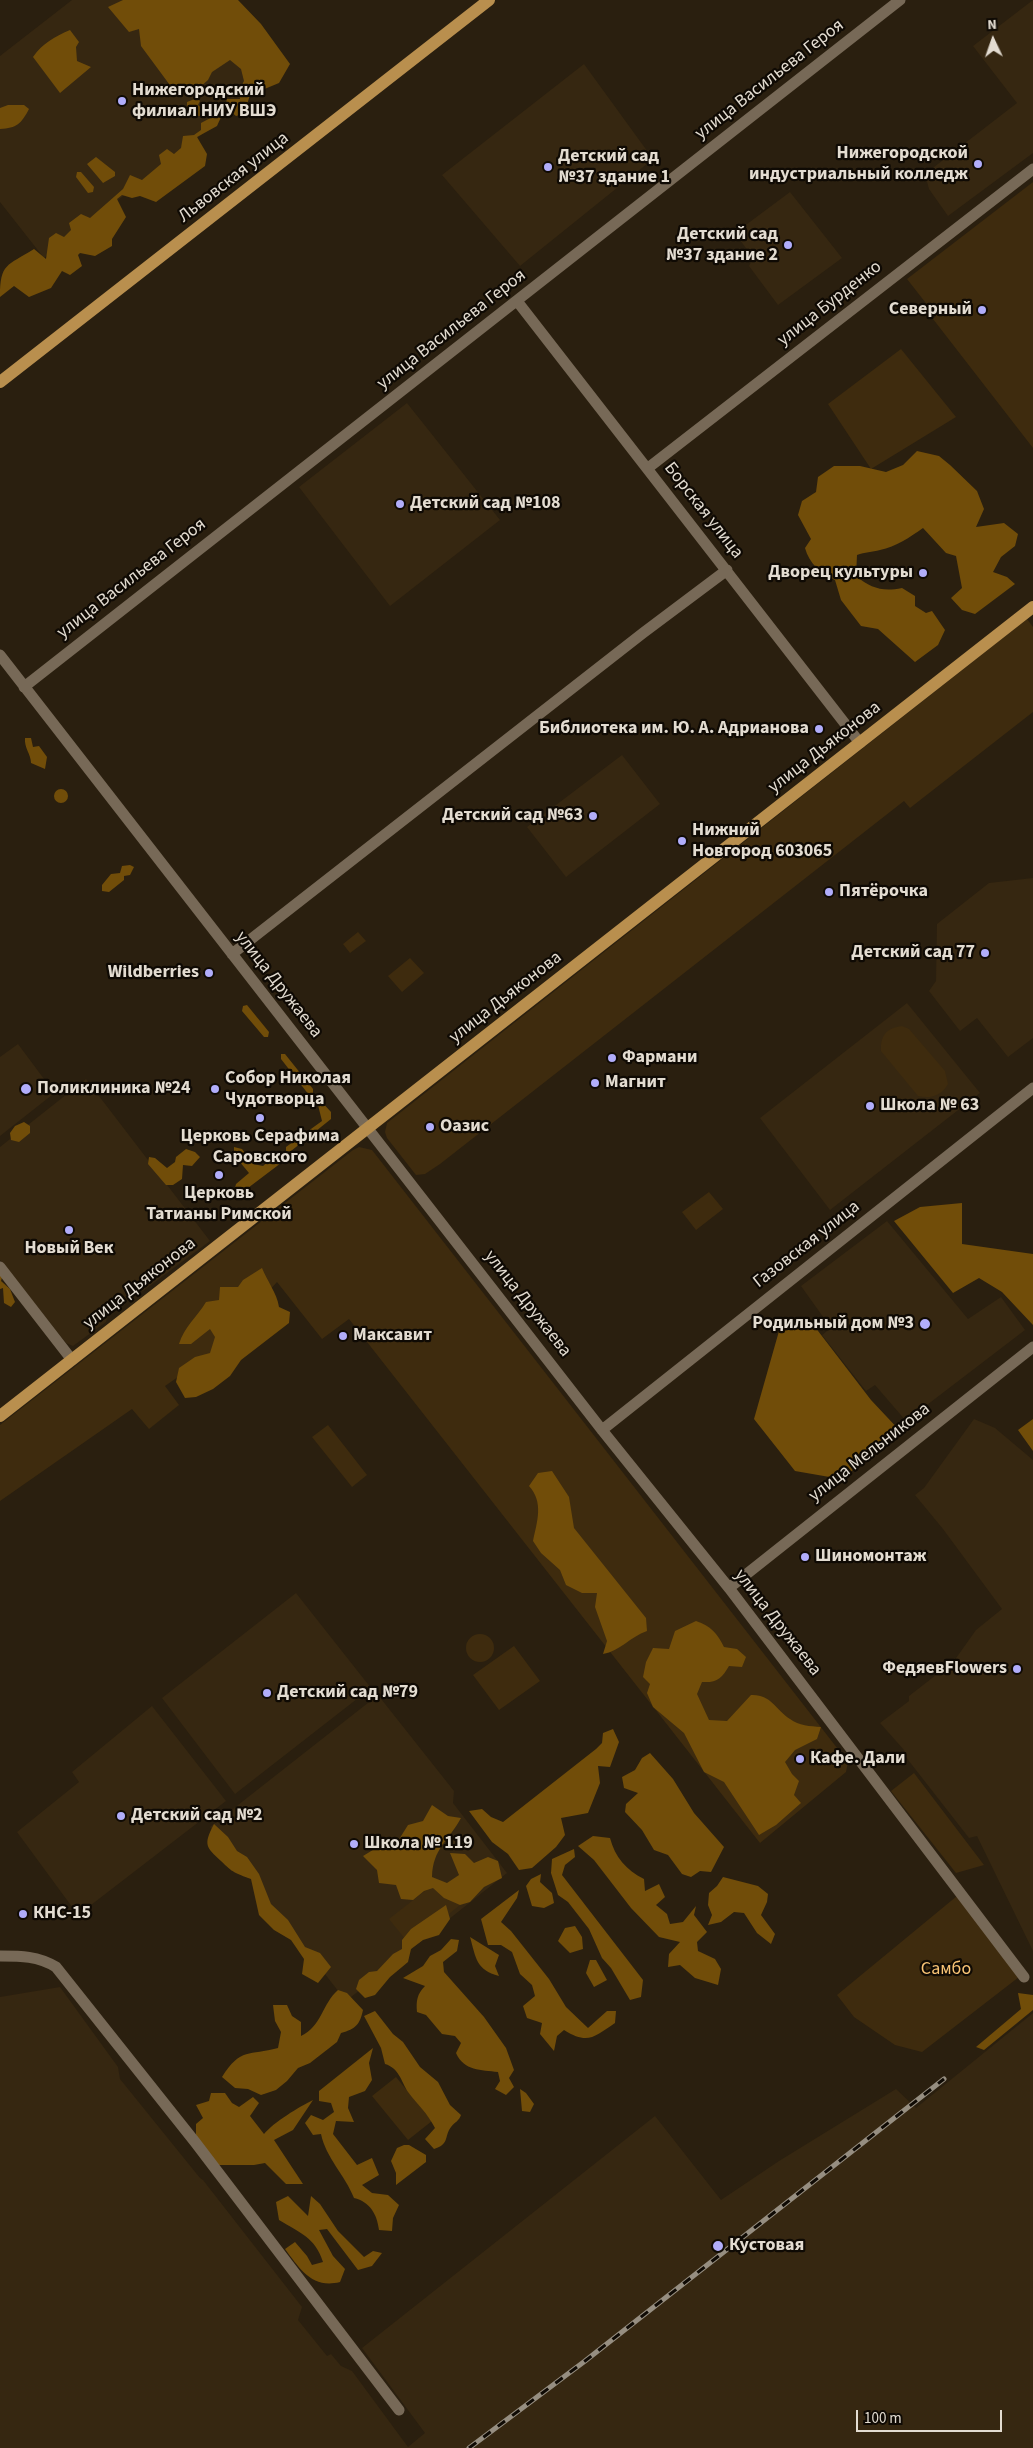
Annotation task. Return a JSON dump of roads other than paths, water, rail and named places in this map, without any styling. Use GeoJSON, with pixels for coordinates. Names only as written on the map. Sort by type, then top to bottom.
{"type":"FeatureCollection","features":[{"type":"Feature","properties":{"kind":"main road","name":"Львовская улица"},"geometry":{"type":"LineString","coordinates":[[0,382],[489,0]]}},
{"type":"Feature","properties":{"kind":"main road","name":"улица Дьяконова"},"geometry":{"type":"LineString","coordinates":[[0,1416],[1033,607]]}},
{"type":"Feature","properties":{"kind":"street","name":"улица Васильева Героя"},"geometry":{"type":"LineString","coordinates":[[24,686],[518,302],[900,0]]}},
{"type":"Feature","properties":{"kind":"street","name":"улица Бурденко"},"geometry":{"type":"LineString","coordinates":[[648,468],[1033,169]]}},
{"type":"Feature","properties":{"kind":"street","name":"Борская улица"},"geometry":{"type":"LineString","coordinates":[[518,302],[860,743]]}},
{"type":"Feature","properties":{"kind":"street"},"geometry":{"type":"LineString","coordinates":[[232,954],[635,639],[727,570]]}},
{"type":"Feature","properties":{"kind":"street","name":"улица Дружаева"},"geometry":{"type":"LineString","coordinates":[[0,655],[602,1430],[729,1588],[1024,1977]]}},
{"type":"Feature","properties":{"kind":"street","name":"Газовская улица"},"geometry":{"type":"LineString","coordinates":[[602,1430],[1033,1088]]}},
{"type":"Feature","properties":{"kind":"street"},"geometry":{"type":"LineString","coordinates":[[0,1267],[72,1360]]}},
{"type":"Feature","properties":{"kind":"street","name":"улица Мельникова"},"geometry":{"type":"LineString","coordinates":[[729,1588],[1033,1347]]}},
{"type":"Feature","properties":{"kind":"street"},"geometry":{"type":"LineString","coordinates":[[0,1956],[27,1956],[44,1960],[56,1967],[195,2142],[399,2410]]}},
{"type":"Feature","properties":{"kind":"railway"},"geometry":{"type":"LineString","coordinates":[[469,2448],[585,2361],[944,2079]]}},
{"type":"Feature","properties":{"kind":"place","name":"Нижегородский филиал НИУ ВШЭ"},"geometry":{"type":"Point","coordinates":[122,101]}},
{"type":"Feature","properties":{"kind":"place","name":"Нижегородской индустриальный колледж"},"geometry":{"type":"Point","coordinates":[978,164]}},
{"type":"Feature","properties":{"kind":"place","name":"Детский сад №37 здание 1"},"geometry":{"type":"Point","coordinates":[548,167]}},
{"type":"Feature","properties":{"kind":"place","name":"Детский сад №37 здание 2"},"geometry":{"type":"Point","coordinates":[788,245]}},
{"type":"Feature","properties":{"kind":"place","name":"Северный"},"geometry":{"type":"Point","coordinates":[982,310]}},
{"type":"Feature","properties":{"kind":"place","name":"Детский сад №108"},"geometry":{"type":"Point","coordinates":[400,504]}},
{"type":"Feature","properties":{"kind":"place","name":"Дворец культуры"},"geometry":{"type":"Point","coordinates":[923,573]}},
{"type":"Feature","properties":{"kind":"place","name":"Библиотека им. Ю. А. Адрианова"},"geometry":{"type":"Point","coordinates":[819,729]}},
{"type":"Feature","properties":{"kind":"place","name":"Детский сад №63"},"geometry":{"type":"Point","coordinates":[593,816]}},
{"type":"Feature","properties":{"kind":"place","name":"Нижний Новгород 603065"},"geometry":{"type":"Point","coordinates":[682,841]}},
{"type":"Feature","properties":{"kind":"place","name":"Пятёрочка"},"geometry":{"type":"Point","coordinates":[829,892]}},
{"type":"Feature","properties":{"kind":"place","name":"Детский сад 77"},"geometry":{"type":"Point","coordinates":[985,953]}},
{"type":"Feature","properties":{"kind":"place","name":"Wildberries"},"geometry":{"type":"Point","coordinates":[209,973]}},
{"type":"Feature","properties":{"kind":"place","name":"Фармани"},"geometry":{"type":"Point","coordinates":[612,1058]}},
{"type":"Feature","properties":{"kind":"place","name":"Магнит"},"geometry":{"type":"Point","coordinates":[595,1083]}},
{"type":"Feature","properties":{"kind":"place","name":"Поликлиника №24"},"geometry":{"type":"Point","coordinates":[26,1089]}},
{"type":"Feature","properties":{"kind":"place","name":"Собор Николая Чудотворца"},"geometry":{"type":"Point","coordinates":[215,1089]}},
{"type":"Feature","properties":{"kind":"place","name":"Школа № 63"},"geometry":{"type":"Point","coordinates":[870,1106]}},
{"type":"Feature","properties":{"kind":"place","name":"Церковь Серафима Саровского"},"geometry":{"type":"Point","coordinates":[260,1118]}},
{"type":"Feature","properties":{"kind":"place","name":"Оазис"},"geometry":{"type":"Point","coordinates":[430,1127]}},
{"type":"Feature","properties":{"kind":"place","name":"Церковь Татианы Римской"},"geometry":{"type":"Point","coordinates":[219,1175]}},
{"type":"Feature","properties":{"kind":"place","name":"Новый Век"},"geometry":{"type":"Point","coordinates":[69,1230]}},
{"type":"Feature","properties":{"kind":"place","name":"Родильный дом №3"},"geometry":{"type":"Point","coordinates":[925,1324]}},
{"type":"Feature","properties":{"kind":"place","name":"Максавит"},"geometry":{"type":"Point","coordinates":[343,1336]}},
{"type":"Feature","properties":{"kind":"place","name":"Шиномонтаж"},"geometry":{"type":"Point","coordinates":[805,1557]}},
{"type":"Feature","properties":{"kind":"place","name":"ФедяевFlowers"},"geometry":{"type":"Point","coordinates":[1017,1669]}},
{"type":"Feature","properties":{"kind":"place","name":"Детский сад №79"},"geometry":{"type":"Point","coordinates":[267,1693]}},
{"type":"Feature","properties":{"kind":"place","name":"Кафе. Дали"},"geometry":{"type":"Point","coordinates":[800,1759]}},
{"type":"Feature","properties":{"kind":"place","name":"Детский сад №2"},"geometry":{"type":"Point","coordinates":[121,1816]}},
{"type":"Feature","properties":{"kind":"place","name":"Школа № 119"},"geometry":{"type":"Point","coordinates":[354,1844]}},
{"type":"Feature","properties":{"kind":"place","name":"КНС-15"},"geometry":{"type":"Point","coordinates":[23,1914]}},
{"type":"Feature","properties":{"kind":"place","name":"Кустовая"},"geometry":{"type":"Point","coordinates":[718,2246]}},
{"type":"Feature","properties":{"kind":"park label","name":"Самбо"},"geometry":{"type":"Point","coordinates":[946,1970]}}]}
